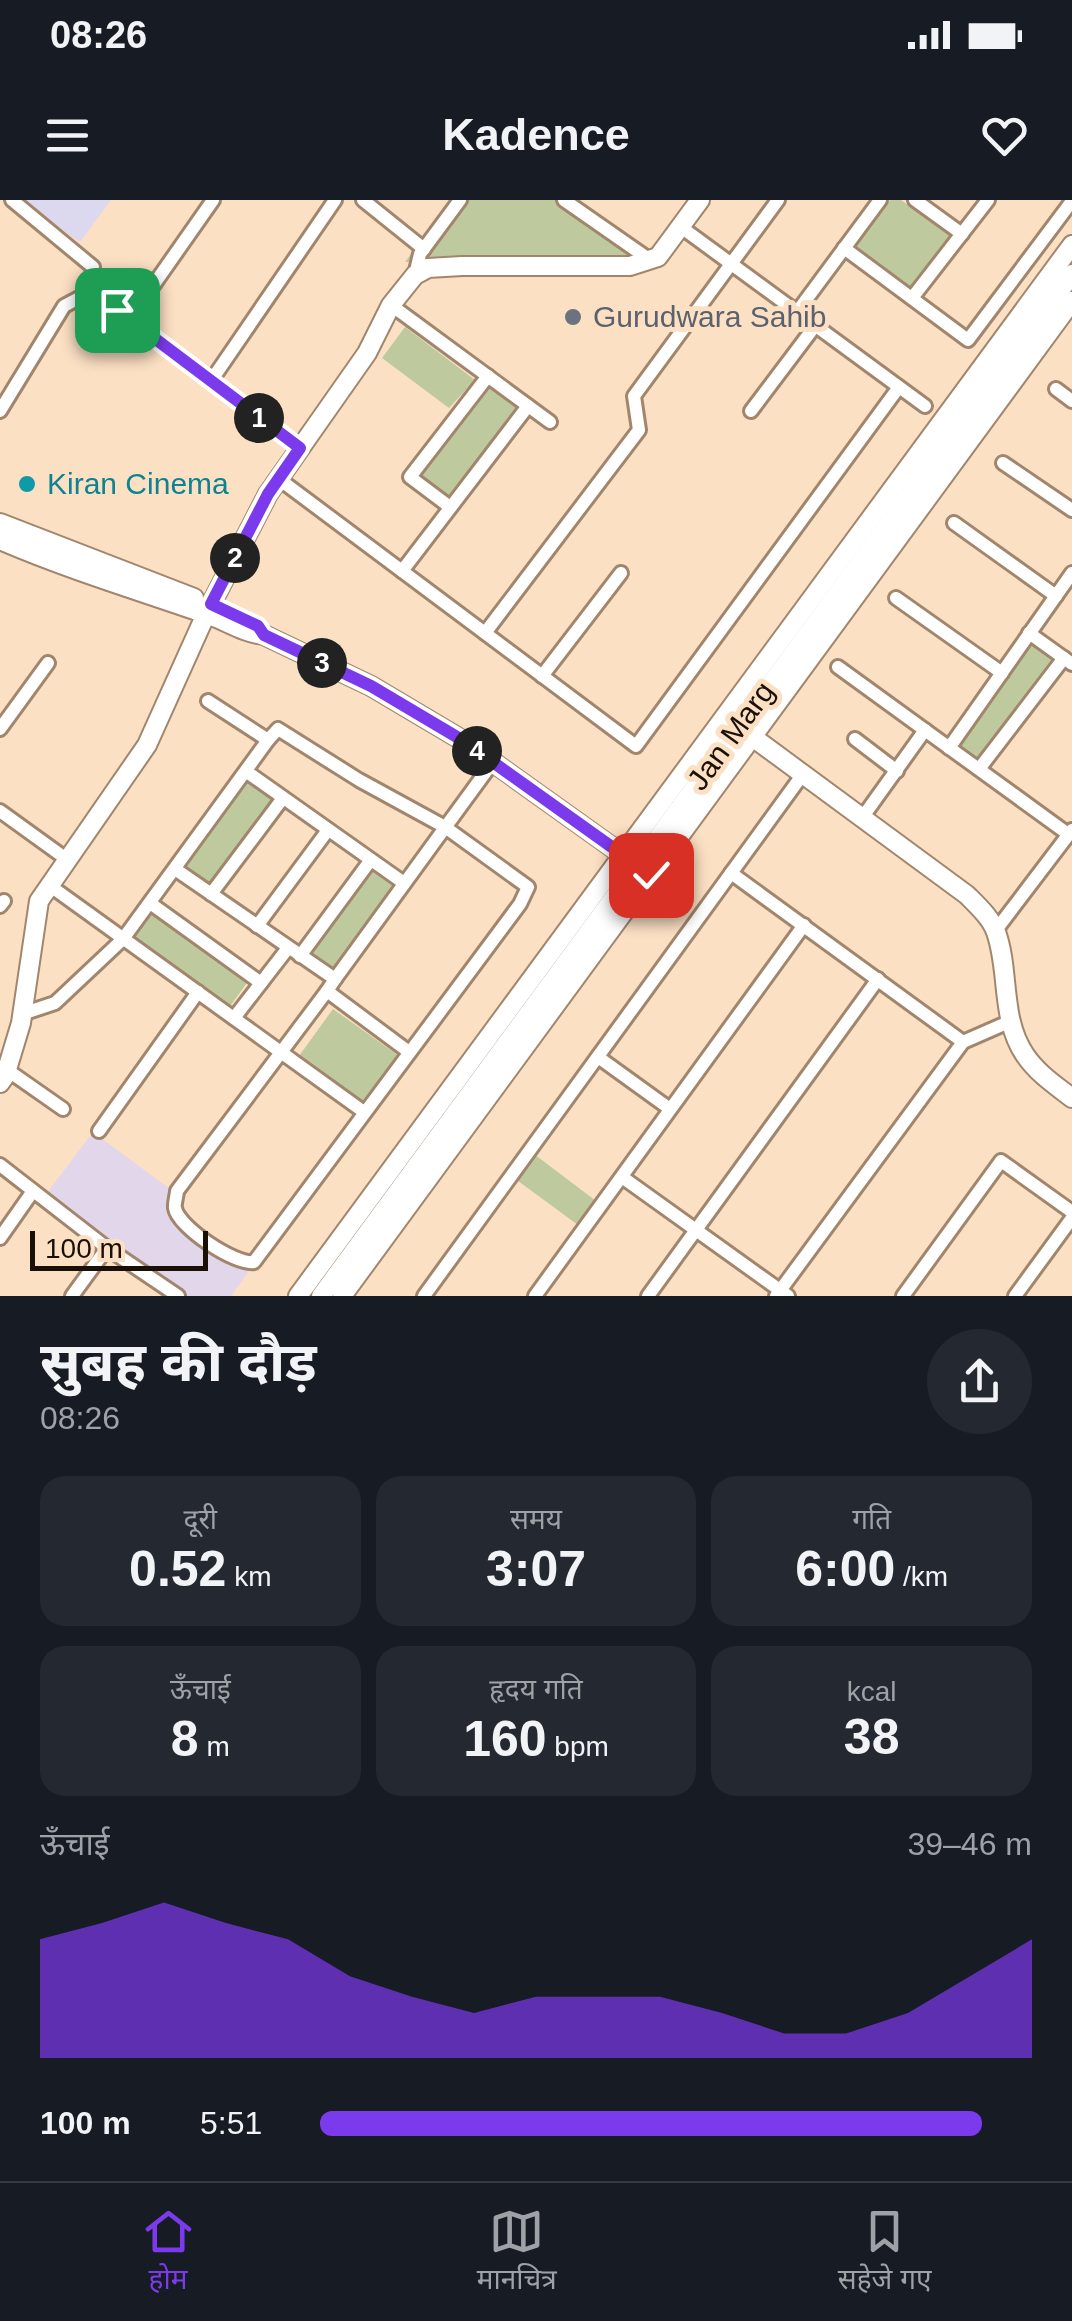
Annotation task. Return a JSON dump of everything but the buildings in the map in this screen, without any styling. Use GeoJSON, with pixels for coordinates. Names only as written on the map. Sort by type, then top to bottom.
{"type":"FeatureCollection","features":[{"type":"Feature","properties":{"kind":"street"},"geometry":{"type":"LineString","coordinates":[[12,200],[93,266]]}},
{"type":"Feature","properties":{"kind":"street"},"geometry":{"type":"LineString","coordinates":[[130,320],[213,200]]}},
{"type":"Feature","properties":{"kind":"street"},"geometry":{"type":"LineString","coordinates":[[211,381],[335,200]]}},
{"type":"Feature","properties":{"kind":"street"},"geometry":{"type":"LineString","coordinates":[[363,200],[424,249]]}},
{"type":"Feature","properties":{"kind":"street"},"geometry":{"type":"LineString","coordinates":[[63,1109],[2,1073],[22,1014],[38,901],[147,745],[209,609],[279,478],[367,352],[391,306],[415,275],[424,249],[460,200]]}},
{"type":"Feature","properties":{"kind":"street"},"geometry":{"type":"LineString","coordinates":[[564,200],[650,260]]}},
{"type":"Feature","properties":{"kind":"street"},"geometry":{"type":"LineString","coordinates":[[415,275],[428,268],[445,267],[630,266],[658,257],[700,200]]}},
{"type":"Feature","properties":{"kind":"street"},"geometry":{"type":"LineString","coordinates":[[485,633],[639,430],[634,396],[778,200]]}},
{"type":"Feature","properties":{"kind":"street"},"geometry":{"type":"LineString","coordinates":[[797,312],[880,200]]}},
{"type":"Feature","properties":{"kind":"street"},"geometry":{"type":"LineString","coordinates":[[916,200],[962,234]]}},
{"type":"Feature","properties":{"kind":"street"},"geometry":{"type":"LineString","coordinates":[[912,298],[988,200]]}},
{"type":"Feature","properties":{"kind":"street"},"geometry":{"type":"LineString","coordinates":[[844,248],[968,340],[1072,201]]}},
{"type":"Feature","properties":{"kind":"street"},"geometry":{"type":"LineString","coordinates":[[681,227],[925,406]]}},
{"type":"Feature","properties":{"kind":"street"},"geometry":{"type":"LineString","coordinates":[[298,1296],[637,865],[1072,245]]}},
{"type":"Feature","properties":{"kind":"street","name":"Jan Marg"},"geometry":{"type":"LineString","coordinates":[[745,732],[1072,274]]}},
{"type":"Feature","properties":{"kind":"street"},"geometry":{"type":"LineString","coordinates":[[0,412],[64,306],[82,297],[117,310],[300,448]]}},
{"type":"Feature","properties":{"kind":"street","name":"Jan Marg"},"geometry":{"type":"LineString","coordinates":[[321,1296],[637,865],[745,732],[1072,301]]}},
{"type":"Feature","properties":{"kind":"street"},"geometry":{"type":"LineString","coordinates":[[391,306],[550,422]]}},
{"type":"Feature","properties":{"kind":"street"},"geometry":{"type":"LineString","coordinates":[[751,411],[815,326]]}},
{"type":"Feature","properties":{"kind":"street"},"geometry":{"type":"LineString","coordinates":[[450,507],[410,477],[488,376]]}},
{"type":"Feature","properties":{"kind":"street"},"geometry":{"type":"LineString","coordinates":[[279,478],[636,746],[899,387]]}},
{"type":"Feature","properties":{"kind":"street"},"geometry":{"type":"LineString","coordinates":[[1056,390],[1072,400]]}},
{"type":"Feature","properties":{"kind":"street"},"geometry":{"type":"LineString","coordinates":[[402,571],[528,406]]}},
{"type":"Feature","properties":{"kind":"street"},"geometry":{"type":"LineString","coordinates":[[1003,462],[1072,510]]}},
{"type":"Feature","properties":{"kind":"street"},"geometry":{"type":"LineString","coordinates":[[954,523],[1056,596]]}},
{"type":"Feature","properties":{"kind":"street"},"geometry":{"type":"LineString","coordinates":[[0,524],[209,609]]}},
{"type":"Feature","properties":{"kind":"street"},"geometry":{"type":"LineString","coordinates":[[0,540],[52,562],[258,626],[264,635],[371,686],[493,762],[637,865]]}},
{"type":"Feature","properties":{"kind":"street"},"geometry":{"type":"LineString","coordinates":[[542,676],[620,573]]}},
{"type":"Feature","properties":{"kind":"street"},"geometry":{"type":"LineString","coordinates":[[949,748],[1072,573]]}},
{"type":"Feature","properties":{"kind":"street"},"geometry":{"type":"LineString","coordinates":[[896,598],[1002,673]]}},
{"type":"Feature","properties":{"kind":"street"},"geometry":{"type":"LineString","coordinates":[[979,770],[1068,661],[1030,634]]}},
{"type":"Feature","properties":{"kind":"street"},"geometry":{"type":"LineString","coordinates":[[0,729],[48,663]]}},
{"type":"Feature","properties":{"kind":"street"},"geometry":{"type":"LineString","coordinates":[[838,667],[1070,832],[996,930]]}},
{"type":"Feature","properties":{"kind":"street"},"geometry":{"type":"LineString","coordinates":[[208,700],[268,740]]}},
{"type":"Feature","properties":{"kind":"street"},"geometry":{"type":"LineString","coordinates":[[22,1014],[55,1003],[123,939],[278,729],[445,827],[528,887],[520,904],[254,1262],[232,1260],[180,1220],[174,1206],[177,1191],[283,1051],[404,883],[445,827],[493,762]]}},
{"type":"Feature","properties":{"kind":"street"},"geometry":{"type":"LineString","coordinates":[[862,818],[925,730]]}},
{"type":"Feature","properties":{"kind":"street"},"geometry":{"type":"LineString","coordinates":[[745,732],[967,895],[996,930],[1011,1022],[1023,1053],[1039,1072],[1072,1098]]}},
{"type":"Feature","properties":{"kind":"street"},"geometry":{"type":"LineString","coordinates":[[855,740],[897,771]]}},
{"type":"Feature","properties":{"kind":"street"},"geometry":{"type":"LineString","coordinates":[[248,772],[404,883]]}},
{"type":"Feature","properties":{"kind":"street"},"geometry":{"type":"LineString","coordinates":[[428,1294],[803,774]]}},
{"type":"Feature","properties":{"kind":"street"},"geometry":{"type":"LineString","coordinates":[[212,894],[283,798]]}},
{"type":"Feature","properties":{"kind":"street"},"geometry":{"type":"LineString","coordinates":[[0,810],[66,858]]}},
{"type":"Feature","properties":{"kind":"street"},"geometry":{"type":"LineString","coordinates":[[257,926],[328,830]]}},
{"type":"Feature","properties":{"kind":"street"},"geometry":{"type":"LineString","coordinates":[[234,1018],[370,861]]}},
{"type":"Feature","properties":{"kind":"street","name":"Jan Marg"},"geometry":{"type":"LineString","coordinates":[[342,1296],[637,865]]}},
{"type":"Feature","properties":{"kind":"street"},"geometry":{"type":"LineString","coordinates":[[175,869],[294,952],[408,1052]]}},
{"type":"Feature","properties":{"kind":"street"},"geometry":{"type":"LineString","coordinates":[[731,873],[963,1042]]}},
{"type":"Feature","properties":{"kind":"street"},"geometry":{"type":"LineString","coordinates":[[49,885],[364,1112]]}},
{"type":"Feature","properties":{"kind":"street"},"geometry":{"type":"LineString","coordinates":[[150,903],[261,984]]}},
{"type":"Feature","properties":{"kind":"street"},"geometry":{"type":"LineString","coordinates":[[535,1296],[804,926]]}},
{"type":"Feature","properties":{"kind":"street"},"geometry":{"type":"LineString","coordinates":[[648,1296],[878,979]]}},
{"type":"Feature","properties":{"kind":"street"},"geometry":{"type":"LineString","coordinates":[[99,1131],[198,992]]}},
{"type":"Feature","properties":{"kind":"street"},"geometry":{"type":"LineString","coordinates":[[622,1176],[781,1294],[963,1042],[1011,1022]]}},
{"type":"Feature","properties":{"kind":"street"},"geometry":{"type":"LineString","coordinates":[[598,1057],[670,1109]]}},
{"type":"Feature","properties":{"kind":"street"},"geometry":{"type":"LineString","coordinates":[[903,1296],[1001,1161],[1072,1215],[1015,1296]]}},
{"type":"Feature","properties":{"kind":"street"},"geometry":{"type":"LineString","coordinates":[[0,1165],[178,1296]]}},
{"type":"Feature","properties":{"kind":"street"},"geometry":{"type":"LineString","coordinates":[[0,1238],[34,1191]]}},
{"type":"Feature","properties":{"kind":"street"},"geometry":{"type":"LineString","coordinates":[[72,1296],[108,1248]]}},
{"type":"Feature","properties":{"kind":"shaded area"},"geometry":{"type":"Polygon","coordinates":[[[20,200],[111,200],[80,242],[20,200]]]}},
{"type":"Feature","properties":{"kind":"shaded area"},"geometry":{"type":"Polygon","coordinates":[[[93,1132],[178,1195],[167,1210],[249,1271],[231,1296],[185,1296],[47,1193],[93,1132]]]}},
{"type":"Feature","properties":{"kind":"green space"},"geometry":{"type":"Polygon","coordinates":[[[452,200],[559,200],[631,255],[405,262],[452,200]]]}},
{"type":"Feature","properties":{"kind":"green space"},"geometry":{"type":"Polygon","coordinates":[[[890,200],[901,200],[950,236],[911,288],[855,246],[890,200]]]}},
{"type":"Feature","properties":{"kind":"green space"},"geometry":{"type":"Polygon","coordinates":[[[405,327],[475,380],[449,408],[382,358],[405,327]]]}},
{"type":"Feature","properties":{"kind":"green space"},"geometry":{"type":"Polygon","coordinates":[[[488,376],[528,406],[450,507],[410,477],[488,376]]]}},
{"type":"Feature","properties":{"kind":"green space"},"geometry":{"type":"Polygon","coordinates":[[[1032,645],[1053,661],[978,761],[957,746],[1032,645]]]}},
{"type":"Feature","properties":{"kind":"green space"},"geometry":{"type":"Polygon","coordinates":[[[249,777],[277,799],[211,889],[182,867],[249,777]]]}},
{"type":"Feature","properties":{"kind":"green space"},"geometry":{"type":"Polygon","coordinates":[[[371,865],[404,889],[339,979],[305,955],[371,865]]]}},
{"type":"Feature","properties":{"kind":"green space"},"geometry":{"type":"Polygon","coordinates":[[[150,908],[249,980],[228,1009],[129,937],[150,908]]]}},
{"type":"Feature","properties":{"kind":"green space"},"geometry":{"type":"Polygon","coordinates":[[[333,1009],[399,1056],[366,1103],[299,1056],[333,1009]]]}},
{"type":"Feature","properties":{"kind":"green space"},"geometry":{"type":"Polygon","coordinates":[[[534,1154],[596,1201],[578,1225],[514,1178],[534,1154]]]}},
{"type":"Feature","properties":{"kind":"place","name":"Gurudwara Sahib"},"geometry":{"type":"Point","coordinates":[573,317]}},
{"type":"Feature","properties":{"kind":"place","name":"Kiran Cinema"},"geometry":{"type":"Point","coordinates":[27,484]}},
{"type":"Feature","properties":{"kind":"route"},"geometry":{"type":"LineString","coordinates":[[117,310],[300,448],[268,494],[211,604],[258,626],[264,635],[371,686],[462,740],[651,875]]}}]}
